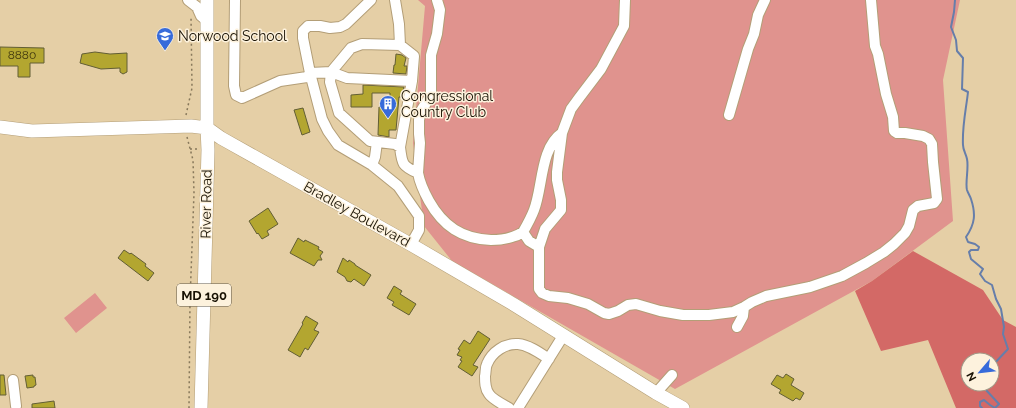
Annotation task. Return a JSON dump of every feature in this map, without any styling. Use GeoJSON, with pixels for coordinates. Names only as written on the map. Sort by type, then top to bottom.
{"type":"FeatureCollection","features":[{"type":"Feature","properties":{"kind":"main road","name":"River Road"},"geometry":{"type":"LineString","coordinates":[[201,408],[208,150],[207,0]]}},
{"type":"Feature","properties":{"kind":"main road"},"geometry":{"type":"LineString","coordinates":[[0,128],[32,131],[185,127],[207,128]]}},
{"type":"Feature","properties":{"kind":"main road","name":"Bradley Boulevard"},"geometry":{"type":"LineString","coordinates":[[207,128],[221,138],[513,304],[682,408]]}},
{"type":"Feature","properties":{"kind":"street"},"geometry":{"type":"LineString","coordinates":[[235,0],[234,86],[236,95],[242,98],[280,81],[307,76],[310,73],[330,72],[347,78],[412,81]]}},
{"type":"Feature","properties":{"kind":"street"},"geometry":{"type":"LineString","coordinates":[[372,0],[346,24],[340,27],[330,28],[308,26],[303,31],[303,38],[322,119],[328,131],[338,145],[372,165],[398,186],[419,216],[419,230],[414,239],[408,243]]}},
{"type":"Feature","properties":{"kind":"street"},"geometry":{"type":"LineString","coordinates":[[395,0],[399,24],[400,45]]}},
{"type":"Feature","properties":{"kind":"street"},"geometry":{"type":"LineString","coordinates":[[437,0],[440,10],[430,72],[431,95],[419,120],[420,143],[418,173],[419,182],[423,191],[444,222],[457,232],[472,238],[497,240],[511,238],[523,232],[534,210],[550,146],[562,133]]}},
{"type":"Feature","properties":{"kind":"street"},"geometry":{"type":"LineString","coordinates":[[625,0],[624,26],[601,69],[571,109],[562,133],[557,172],[557,180],[562,200],[561,210],[545,229],[539,247],[539,289],[542,293],[549,296],[568,298],[588,304],[604,313],[609,314],[628,305],[636,304],[660,311],[682,315],[709,315],[733,312],[766,296],[810,287],[842,276],[889,248],[905,233],[909,226],[913,210],[918,206],[934,203],[937,199],[932,144],[929,139],[923,136],[897,133],[894,131],[875,46],[871,0]]}},
{"type":"Feature","properties":{"kind":"street"},"geometry":{"type":"LineString","coordinates":[[728,115],[748,48],[754,34],[758,15],[765,0]]}},
{"type":"Feature","properties":{"kind":"street"},"geometry":{"type":"LineString","coordinates":[[189,1],[207,21]]}},
{"type":"Feature","properties":{"kind":"street"},"geometry":{"type":"LineString","coordinates":[[400,147],[395,144],[370,141],[339,113],[330,82],[330,72],[351,48],[362,44],[400,45],[414,56],[412,81],[400,147],[402,160],[405,166],[418,173]]}},
{"type":"Feature","properties":{"kind":"street"},"geometry":{"type":"LineString","coordinates":[[372,165],[375,157],[377,142]]}},
{"type":"Feature","properties":{"kind":"street"},"geometry":{"type":"LineString","coordinates":[[523,232],[530,241],[539,247]]}},
{"type":"Feature","properties":{"kind":"street"},"geometry":{"type":"LineString","coordinates":[[737,327],[743,316],[744,307]]}},
{"type":"Feature","properties":{"kind":"street"},"geometry":{"type":"LineString","coordinates":[[518,408],[563,336]]}},
{"type":"Feature","properties":{"kind":"street"},"geometry":{"type":"LineString","coordinates":[[509,408],[489,395],[486,388],[486,366],[492,355],[501,348],[519,344],[527,346],[548,359]]}},
{"type":"Feature","properties":{"kind":"street"},"geometry":{"type":"LineString","coordinates":[[656,392],[672,375]]}},
{"type":"Feature","properties":{"kind":"street"},"geometry":{"type":"LineString","coordinates":[[13,380],[17,407]]}},
{"type":"Feature","properties":{"kind":"path"},"geometry":{"type":"LineString","coordinates":[[189,1],[192,88],[185,119],[185,127],[193,160],[194,193],[190,300],[189,408]]}},
{"type":"Feature","properties":{"kind":"shaded area","name":"Congressional Country Club"},"geometry":{"type":"Polygon","coordinates":[[[418,0],[960,0],[943,80],[953,221],[872,281],[675,389],[452,261],[424,226],[413,143],[425,6],[418,0]]]}},
{"type":"Feature","properties":{"kind":"shaded area"},"geometry":{"type":"Polygon","coordinates":[[[913,251],[983,290],[1003,320],[1016,327],[1016,408],[956,408],[928,340],[881,351],[855,291],[872,281],[913,251]]]}},
{"type":"Feature","properties":{"kind":"shaded area"},"geometry":{"type":"Polygon","coordinates":[[[95,293],[107,308],[76,333],[64,318],[95,293]]]}},
{"type":"Feature","properties":{"kind":"building"},"geometry":{"type":"Polygon","coordinates":[[[0,47],[44,48],[44,63],[30,63],[30,77],[18,77],[18,66],[0,66],[0,47]]]}},
{"type":"Feature","properties":{"kind":"building"},"geometry":{"type":"Polygon","coordinates":[[[95,52],[110,54],[127,53],[127,72],[123,74],[120,72],[120,68],[101,69],[80,63],[82,54],[95,52]]]}},
{"type":"Feature","properties":{"kind":"building"},"geometry":{"type":"Polygon","coordinates":[[[396,54],[402,55],[406,58],[404,66],[407,66],[406,74],[393,73],[396,54]]]}},
{"type":"Feature","properties":{"kind":"building"},"geometry":{"type":"Polygon","coordinates":[[[363,85],[404,87],[402,97],[399,97],[396,130],[389,130],[389,137],[378,135],[379,107],[390,108],[390,93],[372,93],[372,107],[351,107],[351,95],[363,94],[363,85]]]}},
{"type":"Feature","properties":{"kind":"building"},"geometry":{"type":"Polygon","coordinates":[[[303,108],[310,132],[302,135],[294,110],[303,108]]]}},
{"type":"Feature","properties":{"kind":"building"},"geometry":{"type":"Polygon","coordinates":[[[268,208],[278,224],[267,231],[269,235],[262,239],[249,221],[268,208]]]}},
{"type":"Feature","properties":{"kind":"building"},"geometry":{"type":"Polygon","coordinates":[[[298,238],[304,242],[305,240],[319,247],[318,249],[323,252],[320,256],[322,260],[318,260],[314,266],[290,253],[298,238]]]}},
{"type":"Feature","properties":{"kind":"building"},"geometry":{"type":"Polygon","coordinates":[[[124,250],[130,254],[131,253],[146,264],[145,266],[154,273],[148,281],[118,258],[124,250]]]}},
{"type":"Feature","properties":{"kind":"building"},"geometry":{"type":"Polygon","coordinates":[[[343,258],[348,262],[349,260],[371,275],[364,286],[354,279],[351,282],[347,281],[345,277],[337,272],[343,258]]]}},
{"type":"Feature","properties":{"kind":"building"},"geometry":{"type":"Polygon","coordinates":[[[394,286],[402,291],[400,294],[416,304],[409,315],[392,305],[394,302],[387,298],[394,286]]]}},
{"type":"Feature","properties":{"kind":"building"},"geometry":{"type":"Polygon","coordinates":[[[306,316],[318,323],[314,330],[319,332],[308,350],[305,348],[300,357],[288,350],[306,316]]]}},
{"type":"Feature","properties":{"kind":"building"},"geometry":{"type":"Polygon","coordinates":[[[478,331],[490,339],[473,365],[478,367],[472,376],[458,367],[462,361],[460,360],[462,357],[457,355],[460,350],[458,349],[464,340],[470,344],[478,331]]]}},
{"type":"Feature","properties":{"kind":"building"},"geometry":{"type":"Polygon","coordinates":[[[786,374],[794,379],[791,385],[804,393],[800,400],[796,398],[793,401],[779,393],[781,390],[771,384],[777,375],[783,378],[786,374]]]}},
{"type":"Feature","properties":{"kind":"building"},"geometry":{"type":"Polygon","coordinates":[[[0,375],[4,375],[6,395],[0,395],[0,375]]]}},
{"type":"Feature","properties":{"kind":"building"},"geometry":{"type":"Polygon","coordinates":[[[33,375],[33,377],[35,377],[36,385],[34,387],[27,388],[25,376],[33,375]]]}},
{"type":"Feature","properties":{"kind":"building"},"geometry":{"type":"Polygon","coordinates":[[[54,401],[55,408],[32,408],[32,404],[54,401]]]}},
{"type":"Feature","properties":{"kind":"waterway"},"geometry":{"type":"LineString","coordinates":[[955,0],[951,27],[956,40],[957,51],[963,58],[962,89],[968,92],[963,149],[967,157],[967,190],[973,204],[974,214],[973,223],[966,237],[968,242],[979,247],[978,250],[971,250],[969,252],[971,259],[983,269],[980,274],[985,281],[992,285],[1001,309],[1004,327],[1003,334],[1008,349],[1000,358]]}},
{"type":"Feature","properties":{"kind":"waterway"},"geometry":{"type":"LineString","coordinates":[[982,408],[980,406],[980,402],[984,400],[995,408],[999,404],[988,392]]}},
{"type":"Feature","properties":{"kind":"place","name":"Norwood School"},"geometry":{"type":"Point","coordinates":[165,51]}},
{"type":"Feature","properties":{"kind":"place","name":"Congressional Country Club"},"geometry":{"type":"Point","coordinates":[388,119]}}]}
